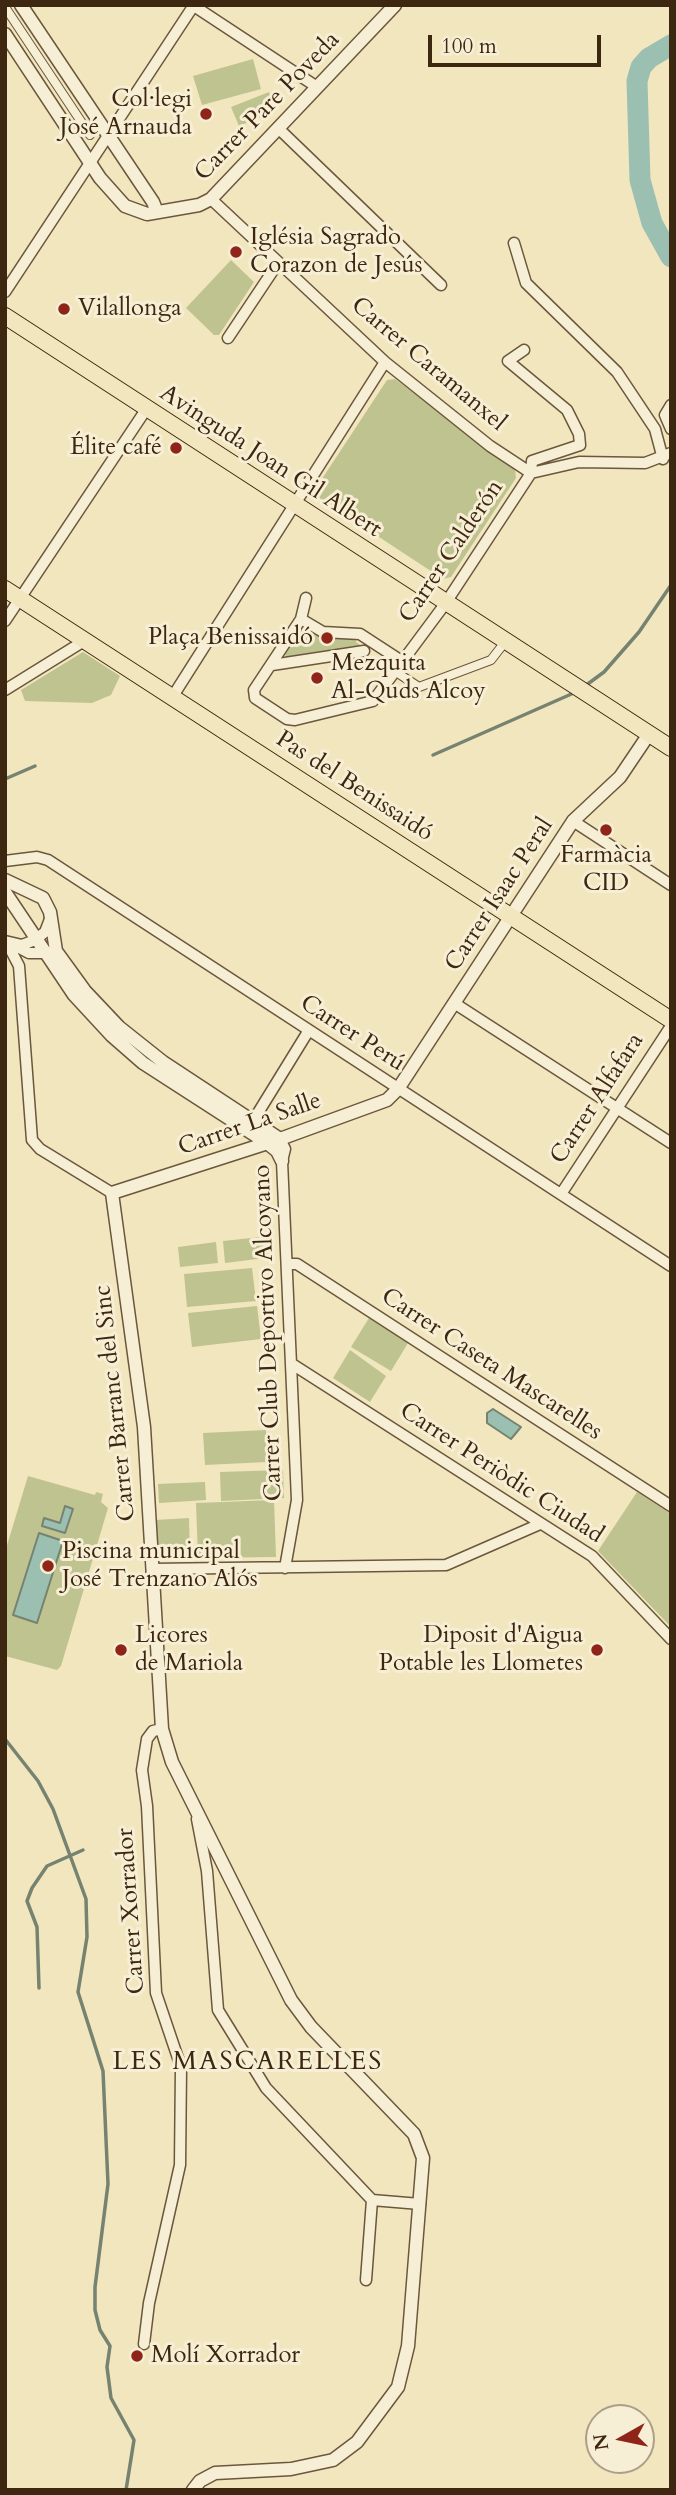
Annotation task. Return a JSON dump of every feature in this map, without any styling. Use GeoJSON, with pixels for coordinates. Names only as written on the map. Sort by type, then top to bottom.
{"type":"FeatureCollection","features":[{"type":"Feature","properties":{"kind":"main road","name":"Avinguda Joan Gil Albert"},"geometry":{"type":"LineString","coordinates":[[5,316],[445,604],[671,748]]}},
{"type":"Feature","properties":{"kind":"main road","name":"Pas del Benissaidó"},"geometry":{"type":"LineString","coordinates":[[5,589],[671,1020]]}},
{"type":"Feature","properties":{"kind":"street"},"geometry":{"type":"LineString","coordinates":[[5,34],[90,163],[125,206],[139,213],[157,212],[153,202],[21,5]]}},
{"type":"Feature","properties":{"kind":"street"},"geometry":{"type":"LineString","coordinates":[[5,292],[193,5],[317,87]]}},
{"type":"Feature","properties":{"kind":"street","name":"Carrer Pare Poveda"},"geometry":{"type":"LineString","coordinates":[[157,212],[211,199],[395,5]]}},
{"type":"Feature","properties":{"kind":"street"},"geometry":{"type":"LineString","coordinates":[[5,7],[90,135]]}},
{"type":"Feature","properties":{"kind":"street"},"geometry":{"type":"LineString","coordinates":[[278,128],[441,285]]}},
{"type":"Feature","properties":{"kind":"street","name":"Carrer Caramanxel"},"geometry":{"type":"LineString","coordinates":[[211,199],[385,362],[490,446],[531,472]]}},
{"type":"Feature","properties":{"kind":"street"},"geometry":{"type":"LineString","coordinates":[[514,243],[526,283],[617,372],[655,429],[667,456]]}},
{"type":"Feature","properties":{"kind":"street"},"geometry":{"type":"LineString","coordinates":[[228,338],[278,263]]}},
{"type":"Feature","properties":{"kind":"street"},"geometry":{"type":"LineString","coordinates":[[524,350],[508,361],[561,404],[570,415],[581,440],[576,447],[535,459],[531,472]]}},
{"type":"Feature","properties":{"kind":"street"},"geometry":{"type":"LineString","coordinates":[[173,696],[385,362]]}},
{"type":"Feature","properties":{"kind":"street"},"geometry":{"type":"LineString","coordinates":[[671,405],[665,415],[671,429]]}},
{"type":"Feature","properties":{"kind":"street"},"geometry":{"type":"LineString","coordinates":[[5,621],[146,408]]}},
{"type":"Feature","properties":{"kind":"street","name":"Carrer Calderón"},"geometry":{"type":"LineString","coordinates":[[272,665],[254,690],[255,698],[288,719],[295,720],[373,701],[445,604],[531,472],[579,462],[633,464],[667,456]]}},
{"type":"Feature","properties":{"kind":"street"},"geometry":{"type":"LineString","coordinates":[[272,665],[301,619],[306,598]]}},
{"type":"Feature","properties":{"kind":"street"},"geometry":{"type":"LineString","coordinates":[[301,619],[323,632],[360,634],[403,662]]}},
{"type":"Feature","properties":{"kind":"street"},"geometry":{"type":"LineString","coordinates":[[5,690],[84,641]]}},
{"type":"Feature","properties":{"kind":"street"},"geometry":{"type":"LineString","coordinates":[[396,672],[419,687],[491,660],[507,644]]}},
{"type":"Feature","properties":{"kind":"street"},"geometry":{"type":"LineString","coordinates":[[272,665],[364,651]]}},
{"type":"Feature","properties":{"kind":"street","name":"Carrer Isaac Peral"},"geometry":{"type":"LineString","coordinates":[[398,1089],[573,821],[620,777],[644,730]]}},
{"type":"Feature","properties":{"kind":"street"},"geometry":{"type":"LineString","coordinates":[[573,821],[671,885]]}},
{"type":"Feature","properties":{"kind":"street","name":"Carrer Perú"},"geometry":{"type":"LineString","coordinates":[[5,861],[37,857],[48,860],[671,1266]]}},
{"type":"Feature","properties":{"kind":"street"},"geometry":{"type":"LineString","coordinates":[[5,880],[43,898],[56,951],[109,1018],[145,1050],[253,1121],[274,1141],[282,1161]]}},
{"type":"Feature","properties":{"kind":"street"},"geometry":{"type":"LineString","coordinates":[[30,891],[6,895],[83,1006],[127,1049],[274,1141]]}},
{"type":"Feature","properties":{"kind":"street"},"geometry":{"type":"LineString","coordinates":[[9,943],[35,940],[45,932],[50,919]]}},
{"type":"Feature","properties":{"kind":"street"},"geometry":{"type":"LineString","coordinates":[[9,943],[29,953],[44,953]]}},
{"type":"Feature","properties":{"kind":"street"},"geometry":{"type":"LineString","coordinates":[[9,943],[19,966],[32,1140],[40,1149],[112,1193]]}},
{"type":"Feature","properties":{"kind":"street"},"geometry":{"type":"LineString","coordinates":[[454,1003],[671,1143]]}},
{"type":"Feature","properties":{"kind":"street","name":"Carrer Alfafara"},"geometry":{"type":"LineString","coordinates":[[561,1194],[671,1026]]}},
{"type":"Feature","properties":{"kind":"street"},"geometry":{"type":"LineString","coordinates":[[253,1121],[309,1030]]}},
{"type":"Feature","properties":{"kind":"street","name":"Carrer La Salle"},"geometry":{"type":"LineString","coordinates":[[112,1193],[274,1141],[387,1100],[398,1089]]}},
{"type":"Feature","properties":{"kind":"street","name":"Carrer Club Deportivo Alcoyano"},"geometry":{"type":"LineString","coordinates":[[282,1161],[297,1500],[285,1568]]}},
{"type":"Feature","properties":{"kind":"street","name":"Carrer Barranc del Sinc"},"geometry":{"type":"LineString","coordinates":[[112,1193],[144,1427],[162,1729],[172,1762],[258,1939],[297,2010],[417,2138],[423,2158],[407,2355],[401,2382],[372,2424],[349,2450],[320,2465],[215,2473],[200,2481],[193,2490]]}},
{"type":"Feature","properties":{"kind":"street","name":"Carrer Caseta Mascarelles"},"geometry":{"type":"LineString","coordinates":[[287,1264],[297,1264],[671,1506]]}},
{"type":"Feature","properties":{"kind":"street","name":"Carrer Periòdic Ciudad"},"geometry":{"type":"LineString","coordinates":[[292,1364],[592,1556],[671,1639]]}},
{"type":"Feature","properties":{"kind":"street"},"geometry":{"type":"LineString","coordinates":[[153,1569],[446,1565],[540,1524]]}},
{"type":"Feature","properties":{"kind":"street","name":"Carrer Xorrador"},"geometry":{"type":"LineString","coordinates":[[144,2344],[149,2303],[180,2165],[181,2067],[156,1993],[147,1806],[142,1770],[147,1739],[153,1731],[162,1729]]}},
{"type":"Feature","properties":{"kind":"street"},"geometry":{"type":"LineString","coordinates":[[197,1816],[207,1871],[220,2015],[266,2088],[372,2200],[420,2204]]}},
{"type":"Feature","properties":{"kind":"street"},"geometry":{"type":"LineString","coordinates":[[366,2280],[372,2200]]}},
{"type":"Feature","properties":{"kind":"green space"},"geometry":{"type":"Polygon","coordinates":[[[253,59],[261,89],[202,105],[193,76],[253,59]]]}},
{"type":"Feature","properties":{"kind":"green space"},"geometry":{"type":"Polygon","coordinates":[[[269,92],[276,111],[239,126],[231,107],[269,92]]]}},
{"type":"Feature","properties":{"kind":"green space"},"geometry":{"type":"Polygon","coordinates":[[[231,260],[254,282],[219,335],[214,335],[186,308],[231,260]]]}},
{"type":"Feature","properties":{"kind":"green space"},"geometry":{"type":"Polygon","coordinates":[[[395,379],[515,469],[516,478],[451,577],[443,579],[318,497],[316,488],[387,380],[395,379]]]}},
{"type":"Feature","properties":{"kind":"green space"},"geometry":{"type":"Polygon","coordinates":[[[305,627],[317,635],[356,637],[356,642],[363,647],[286,659],[285,653],[300,629],[305,627]]]}},
{"type":"Feature","properties":{"kind":"green space"},"geometry":{"type":"Polygon","coordinates":[[[83,652],[120,676],[111,695],[92,703],[25,701],[21,690],[83,652]]]}},
{"type":"Feature","properties":{"kind":"green space"},"geometry":{"type":"Polygon","coordinates":[[[270,1236],[273,1257],[225,1263],[223,1241],[270,1236]]]}},
{"type":"Feature","properties":{"kind":"green space"},"geometry":{"type":"Polygon","coordinates":[[[216,1242],[218,1263],[180,1267],[178,1247],[216,1242]]]}},
{"type":"Feature","properties":{"kind":"green space"},"geometry":{"type":"Polygon","coordinates":[[[252,1268],[256,1301],[187,1307],[184,1274],[252,1268]]]}},
{"type":"Feature","properties":{"kind":"green space"},"geometry":{"type":"Polygon","coordinates":[[[257,1306],[261,1339],[192,1347],[188,1313],[257,1306]]]}},
{"type":"Feature","properties":{"kind":"green space"},"geometry":{"type":"Polygon","coordinates":[[[369,1318],[408,1343],[391,1371],[351,1347],[369,1318]]]}},
{"type":"Feature","properties":{"kind":"green space"},"geometry":{"type":"Polygon","coordinates":[[[350,1350],[386,1376],[370,1402],[333,1378],[350,1350]]]}},
{"type":"Feature","properties":{"kind":"green space"},"geometry":{"type":"Polygon","coordinates":[[[266,1430],[267,1462],[205,1465],[203,1433],[266,1430]]]}},
{"type":"Feature","properties":{"kind":"green space"},"geometry":{"type":"Polygon","coordinates":[[[283,1470],[284,1498],[221,1501],[220,1472],[283,1470]]]}},
{"type":"Feature","properties":{"kind":"green space","name":"Piscina municipal José Trenzano Alós"},"geometry":{"type":"Polygon","coordinates":[[[28,1476],[95,1495],[96,1492],[103,1494],[101,1502],[108,1508],[61,1666],[57,1670],[5,1656],[5,1552],[28,1476]]]}},
{"type":"Feature","properties":{"kind":"green space"},"geometry":{"type":"Polygon","coordinates":[[[205,1482],[206,1500],[159,1503],[158,1484],[205,1482]]]}},
{"type":"Feature","properties":{"kind":"green space"},"geometry":{"type":"Polygon","coordinates":[[[637,1492],[671,1514],[671,1627],[598,1551],[637,1492]]]}},
{"type":"Feature","properties":{"kind":"green space"},"geometry":{"type":"Polygon","coordinates":[[[274,1500],[276,1557],[198,1558],[196,1503],[274,1500]]]}},
{"type":"Feature","properties":{"kind":"green space"},"geometry":{"type":"Polygon","coordinates":[[[189,1518],[190,1559],[158,1560],[155,1520],[189,1518]]]}},
{"type":"Feature","properties":{"kind":"shaded area"},"geometry":{"type":"Polygon","coordinates":[[[493,1409],[521,1427],[511,1439],[487,1423],[487,1413],[493,1409]]]}},
{"type":"Feature","properties":{"kind":"shaded area"},"geometry":{"type":"Polygon","coordinates":[[[65,1506],[73,1509],[65,1533],[42,1526],[44,1518],[60,1523],[65,1506]]]}},
{"type":"Feature","properties":{"kind":"shaded area"},"geometry":{"type":"Polygon","coordinates":[[[39,1533],[63,1541],[37,1623],[13,1615],[39,1533]]]}},
{"type":"Feature","properties":{"kind":"waterway"},"geometry":{"type":"LineString","coordinates":[[671,45],[649,58],[641,67],[637,81],[640,180],[652,223],[671,257]]}},
{"type":"Feature","properties":{"kind":"waterway"},"geometry":{"type":"LineString","coordinates":[[585,686],[604,672],[639,632],[671,585]]}},
{"type":"Feature","properties":{"kind":"waterway"},"geometry":{"type":"LineString","coordinates":[[433,755],[576,692]]}},
{"type":"Feature","properties":{"kind":"waterway"},"geometry":{"type":"LineString","coordinates":[[5,779],[35,766]]}},
{"type":"Feature","properties":{"kind":"waterway"},"geometry":{"type":"LineString","coordinates":[[5,1739],[38,1781],[53,1809],[86,1899],[87,1937],[78,1992],[103,2071],[108,2184],[95,2287],[95,2310],[100,2330],[110,2346],[107,2367],[111,2398],[134,2440],[126,2490]]}},
{"type":"Feature","properties":{"kind":"waterway"},"geometry":{"type":"LineString","coordinates":[[39,1988],[37,1927],[27,1901],[32,1888],[47,1866],[83,1850]]}},
{"type":"Feature","properties":{"kind":"place","name":"Col·legi José Arnauda"},"geometry":{"type":"Point","coordinates":[206,114]}},
{"type":"Feature","properties":{"kind":"place","name":"Iglésia Sagrado Corazon de Jesús"},"geometry":{"type":"Point","coordinates":[236,252]}},
{"type":"Feature","properties":{"kind":"place","name":"Vilallonga"},"geometry":{"type":"Point","coordinates":[64,309]}},
{"type":"Feature","properties":{"kind":"place","name":"Élite café"},"geometry":{"type":"Point","coordinates":[176,448]}},
{"type":"Feature","properties":{"kind":"place","name":"Plaça Benissaidó"},"geometry":{"type":"Point","coordinates":[327,638]}},
{"type":"Feature","properties":{"kind":"place","name":"Mezquita Al-Quds Alcoy"},"geometry":{"type":"Point","coordinates":[317,678]}},
{"type":"Feature","properties":{"kind":"place","name":"Farmàcia CID"},"geometry":{"type":"Point","coordinates":[606,830]}},
{"type":"Feature","properties":{"kind":"place","name":"Piscina municipal José Trenzano Alós"},"geometry":{"type":"Point","coordinates":[48,1566]}},
{"type":"Feature","properties":{"kind":"place","name":"Licores de Mariola"},"geometry":{"type":"Point","coordinates":[121,1650]}},
{"type":"Feature","properties":{"kind":"place","name":"Diposit d'Aigua Potable les Llometes"},"geometry":{"type":"Point","coordinates":[597,1650]}},
{"type":"Feature","properties":{"kind":"place","name":"Molí Xorrador"},"geometry":{"type":"Point","coordinates":[137,2356]}},
{"type":"Feature","properties":{"kind":"district","name":"LES MASCARELLES"},"geometry":{"type":"Point","coordinates":[248,2063]}}]}
